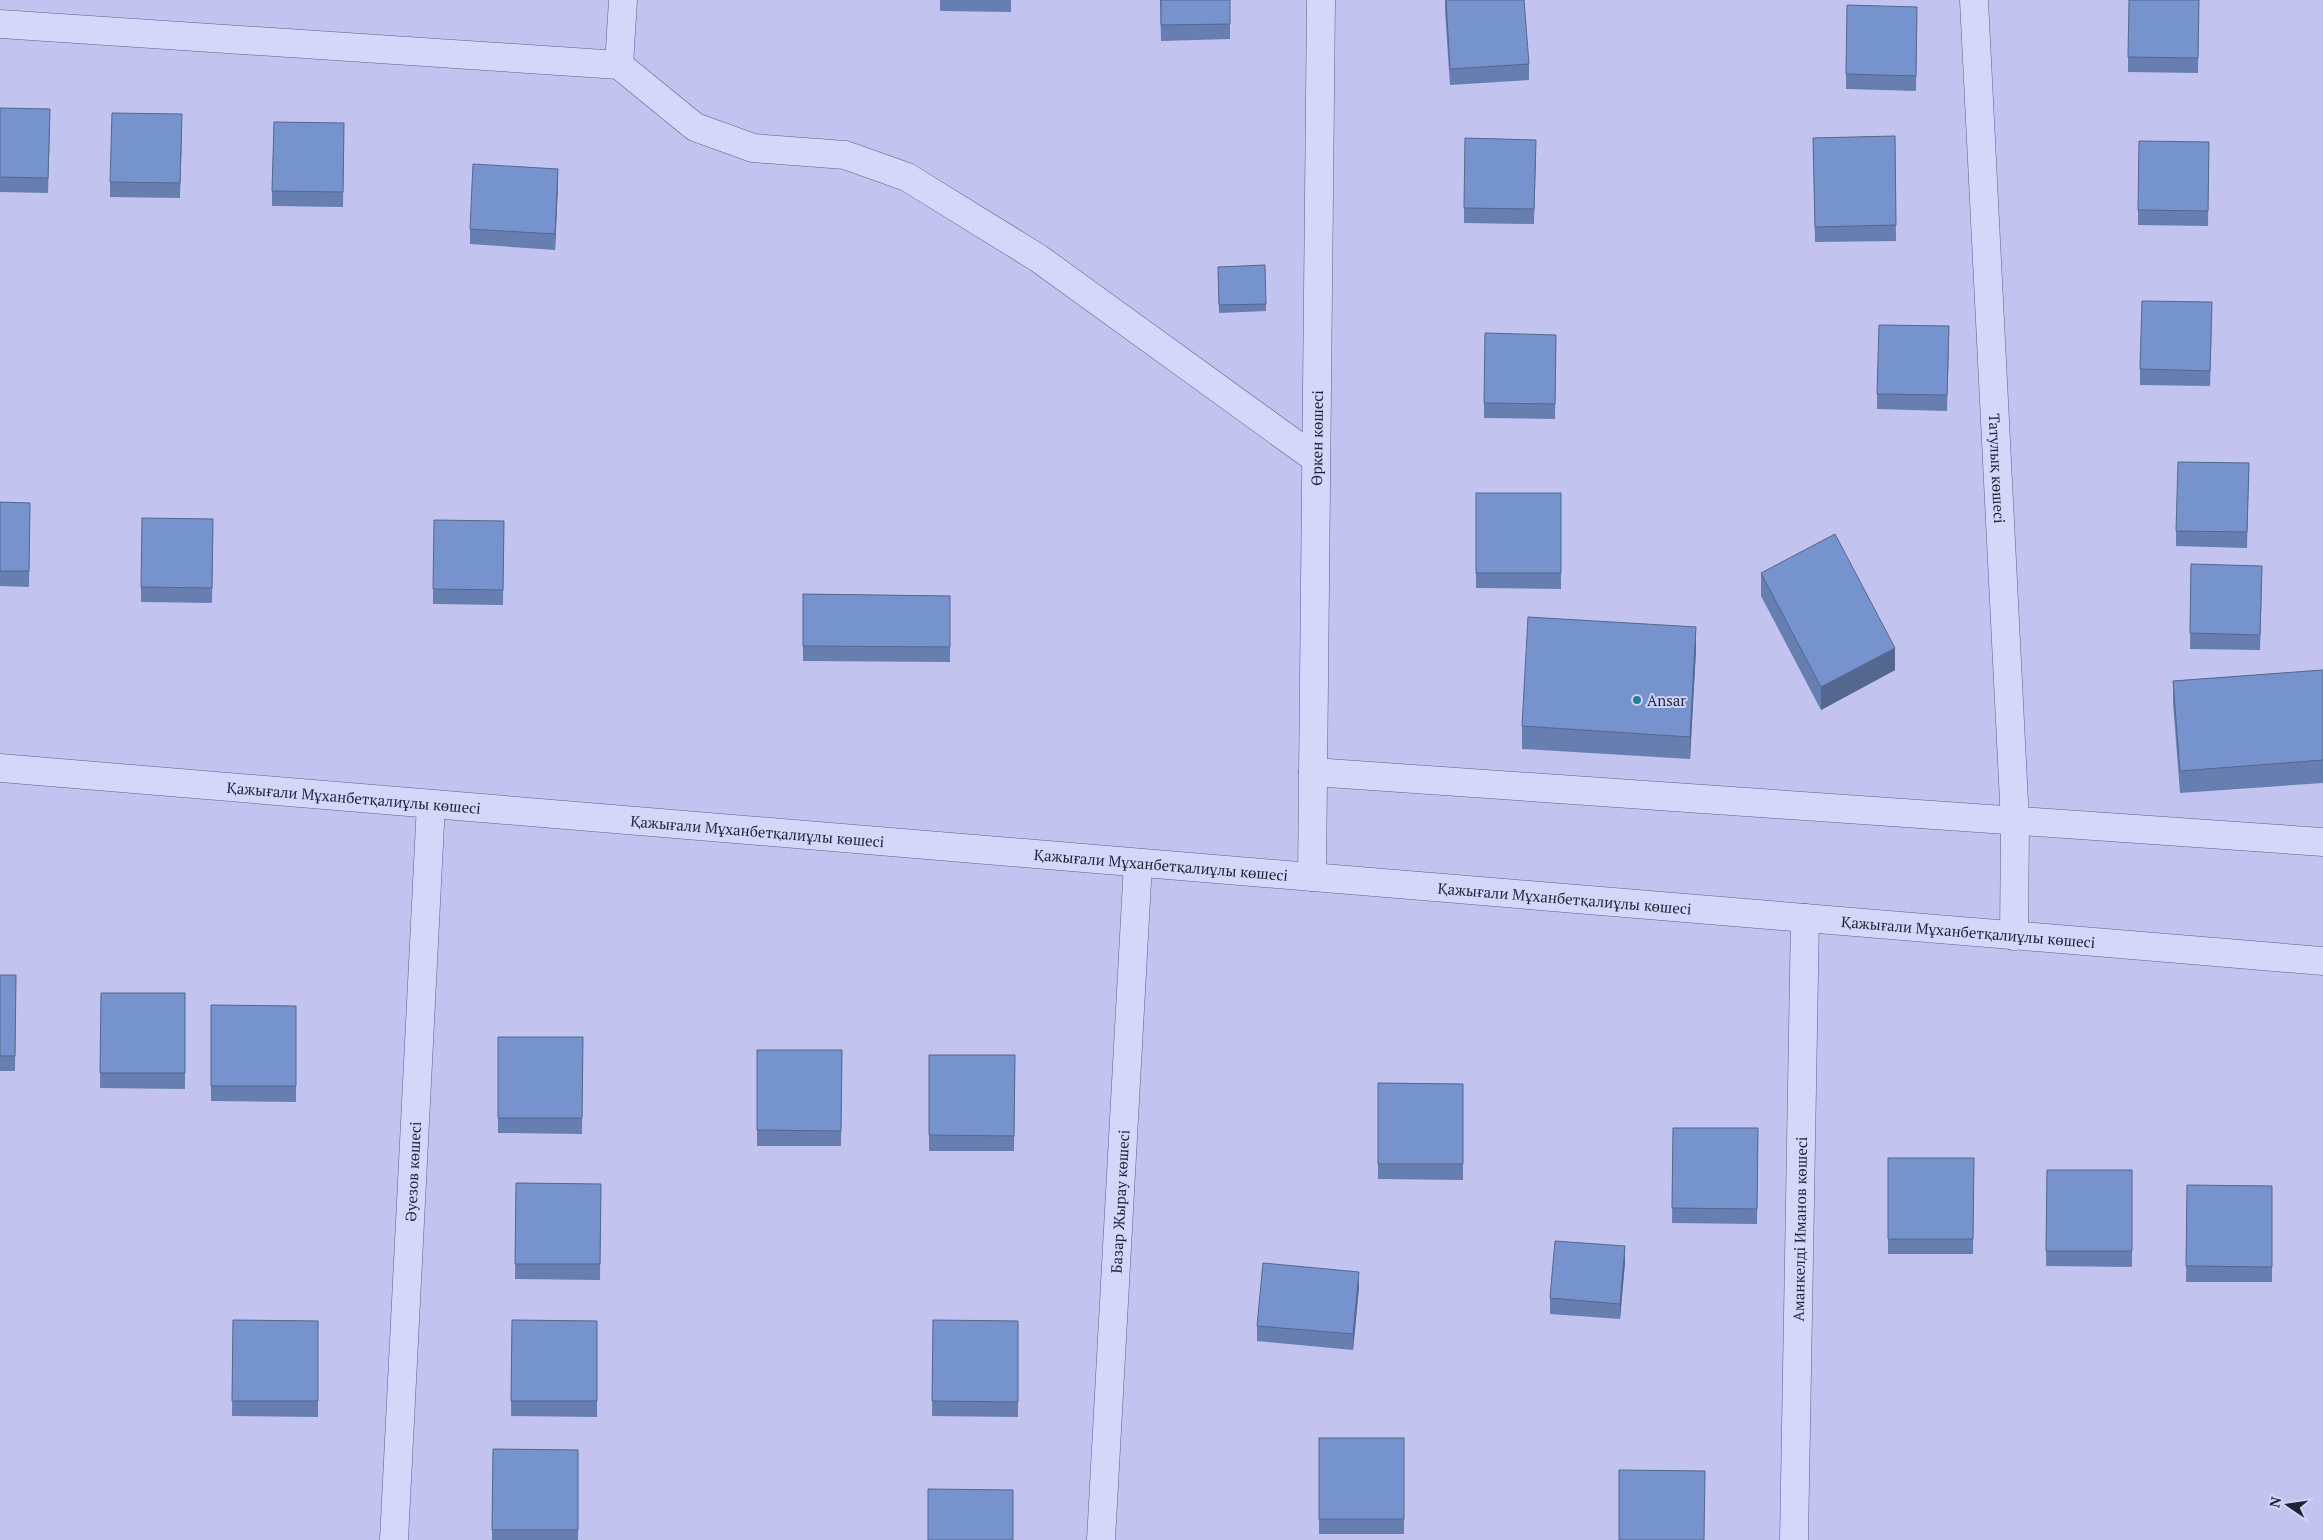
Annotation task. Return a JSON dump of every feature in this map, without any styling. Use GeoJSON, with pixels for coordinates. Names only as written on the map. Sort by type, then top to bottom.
{"type":"FeatureCollection","features":[{"type":"Feature","properties":{"kind":"street"},"geometry":{"type":"LineString","coordinates":[[619,65],[623,0]]}},
{"type":"Feature","properties":{"kind":"street","name":"Өркен көшесі"},"geometry":{"type":"LineString","coordinates":[[1312,877],[1321,0]]}},
{"type":"Feature","properties":{"kind":"street","name":"Татулық көшесі"},"geometry":{"type":"LineString","coordinates":[[1974,0],[2015,822],[2014,936]]}},
{"type":"Feature","properties":{"kind":"street"},"geometry":{"type":"LineString","coordinates":[[0,24],[619,65],[695,127],[753,148],[845,155],[907,177],[1038,258],[1316,459]]}},
{"type":"Feature","properties":{"kind":"street","name":"Қажығали Мұханбетқалиұлы көшесі"},"geometry":{"type":"LineString","coordinates":[[0,768],[2323,961]]}},
{"type":"Feature","properties":{"kind":"street"},"geometry":{"type":"LineString","coordinates":[[1313,772],[2323,842]]}},
{"type":"Feature","properties":{"kind":"street","name":"Әуезов көшесі"},"geometry":{"type":"LineString","coordinates":[[394,1540],[431,804]]}},
{"type":"Feature","properties":{"kind":"street","name":"Базар Жырау көшесі"},"geometry":{"type":"LineString","coordinates":[[1101,1540],[1138,862]]}},
{"type":"Feature","properties":{"kind":"street","name":"Аманкелді Иманов көшесі"},"geometry":{"type":"LineString","coordinates":[[1794,1540],[1805,918]]}},
{"type":"Feature","properties":{"kind":"building"},"geometry":{"type":"Polygon","coordinates":[[[1161,0],[1230,0],[1230,24],[1161,25],[1161,0]]]}},
{"type":"Feature","properties":{"kind":"building"},"geometry":{"type":"Polygon","coordinates":[[[1446,0],[1524,0],[1529,64],[1450,69],[1446,0]]]}},
{"type":"Feature","properties":{"kind":"building"},"geometry":{"type":"Polygon","coordinates":[[[2129,0],[2199,0],[2198,58],[2128,57],[2129,0]]]}},
{"type":"Feature","properties":{"kind":"building"},"geometry":{"type":"Polygon","coordinates":[[[1847,5],[1917,7],[1916,76],[1846,74],[1847,5]]]}},
{"type":"Feature","properties":{"kind":"building"},"geometry":{"type":"Polygon","coordinates":[[[0,108],[50,109],[48,178],[0,177],[0,108]]]}},
{"type":"Feature","properties":{"kind":"building"},"geometry":{"type":"Polygon","coordinates":[[[112,113],[182,114],[180,183],[110,182],[112,113]]]}},
{"type":"Feature","properties":{"kind":"building"},"geometry":{"type":"Polygon","coordinates":[[[274,122],[344,123],[343,192],[272,191],[274,122]]]}},
{"type":"Feature","properties":{"kind":"building"},"geometry":{"type":"Polygon","coordinates":[[[1895,136],[1896,225],[1815,227],[1813,138],[1895,136]]]}},
{"type":"Feature","properties":{"kind":"building"},"geometry":{"type":"Polygon","coordinates":[[[1465,138],[1536,140],[1534,209],[1464,208],[1465,138]]]}},
{"type":"Feature","properties":{"kind":"building"},"geometry":{"type":"Polygon","coordinates":[[[2139,141],[2209,142],[2208,211],[2138,210],[2139,141]]]}},
{"type":"Feature","properties":{"kind":"building"},"geometry":{"type":"Polygon","coordinates":[[[473,164],[558,169],[555,234],[470,229],[473,164]]]}},
{"type":"Feature","properties":{"kind":"building"},"geometry":{"type":"Polygon","coordinates":[[[1265,265],[1266,304],[1219,305],[1218,267],[1265,265]]]}},
{"type":"Feature","properties":{"kind":"building"},"geometry":{"type":"Polygon","coordinates":[[[2142,301],[2212,302],[2210,371],[2140,369],[2142,301]]]}},
{"type":"Feature","properties":{"kind":"building"},"geometry":{"type":"Polygon","coordinates":[[[1879,325],[1949,326],[1947,395],[1877,394],[1879,325]]]}},
{"type":"Feature","properties":{"kind":"building"},"geometry":{"type":"Polygon","coordinates":[[[1485,333],[1556,335],[1555,404],[1484,403],[1485,333]]]}},
{"type":"Feature","properties":{"kind":"building"},"geometry":{"type":"Polygon","coordinates":[[[2178,462],[2249,463],[2247,532],[2176,531],[2178,462]]]}},
{"type":"Feature","properties":{"kind":"building"},"geometry":{"type":"Polygon","coordinates":[[[1476,493],[1561,493],[1561,573],[1476,573],[1476,493]]]}},
{"type":"Feature","properties":{"kind":"building"},"geometry":{"type":"Polygon","coordinates":[[[0,502],[30,503],[29,571],[0,571],[0,502]]]}},
{"type":"Feature","properties":{"kind":"building"},"geometry":{"type":"Polygon","coordinates":[[[142,518],[213,519],[212,588],[141,587],[142,518]]]}},
{"type":"Feature","properties":{"kind":"building"},"geometry":{"type":"Polygon","coordinates":[[[434,520],[504,521],[503,590],[433,589],[434,520]]]}},
{"type":"Feature","properties":{"kind":"building"},"geometry":{"type":"Polygon","coordinates":[[[1835,534],[1895,648],[1821,687],[1761,573],[1835,534]]]}},
{"type":"Feature","properties":{"kind":"building"},"geometry":{"type":"Polygon","coordinates":[[[2191,564],[2262,566],[2260,635],[2190,633],[2191,564]]]}},
{"type":"Feature","properties":{"kind":"building"},"geometry":{"type":"Polygon","coordinates":[[[803,594],[950,596],[950,647],[803,646],[803,594]]]}},
{"type":"Feature","properties":{"kind":"building"},"geometry":{"type":"Polygon","coordinates":[[[1528,617],[1696,627],[1690,737],[1522,726],[1528,617]]]}},
{"type":"Feature","properties":{"kind":"building"},"geometry":{"type":"Polygon","coordinates":[[[2323,670],[2323,760],[2180,771],[2173,681],[2323,670]]]}},
{"type":"Feature","properties":{"kind":"building"},"geometry":{"type":"Polygon","coordinates":[[[0,975],[16,975],[15,1056],[0,1056],[0,975]]]}},
{"type":"Feature","properties":{"kind":"building"},"geometry":{"type":"Polygon","coordinates":[[[101,993],[185,993],[185,1073],[100,1073],[101,993]]]}},
{"type":"Feature","properties":{"kind":"building"},"geometry":{"type":"Polygon","coordinates":[[[211,1005],[296,1006],[296,1086],[211,1086],[211,1005]]]}},
{"type":"Feature","properties":{"kind":"building"},"geometry":{"type":"Polygon","coordinates":[[[498,1037],[583,1037],[582,1118],[498,1118],[498,1037]]]}},
{"type":"Feature","properties":{"kind":"building"},"geometry":{"type":"Polygon","coordinates":[[[757,1050],[842,1050],[841,1131],[757,1130],[757,1050]]]}},
{"type":"Feature","properties":{"kind":"building"},"geometry":{"type":"Polygon","coordinates":[[[929,1055],[1015,1055],[1014,1136],[929,1135],[929,1055]]]}},
{"type":"Feature","properties":{"kind":"building"},"geometry":{"type":"Polygon","coordinates":[[[1378,1083],[1463,1084],[1463,1164],[1378,1164],[1378,1083]]]}},
{"type":"Feature","properties":{"kind":"building"},"geometry":{"type":"Polygon","coordinates":[[[1673,1128],[1758,1128],[1757,1209],[1672,1208],[1673,1128]]]}},
{"type":"Feature","properties":{"kind":"building"},"geometry":{"type":"Polygon","coordinates":[[[1888,1158],[1974,1158],[1973,1239],[1888,1239],[1888,1158]]]}},
{"type":"Feature","properties":{"kind":"building"},"geometry":{"type":"Polygon","coordinates":[[[2047,1170],[2132,1170],[2132,1251],[2046,1251],[2047,1170]]]}},
{"type":"Feature","properties":{"kind":"building"},"geometry":{"type":"Polygon","coordinates":[[[516,1183],[601,1184],[600,1264],[515,1264],[516,1183]]]}},
{"type":"Feature","properties":{"kind":"building"},"geometry":{"type":"Polygon","coordinates":[[[2187,1185],[2272,1186],[2272,1267],[2186,1266],[2187,1185]]]}},
{"type":"Feature","properties":{"kind":"building"},"geometry":{"type":"Polygon","coordinates":[[[1555,1241],[1625,1246],[1620,1304],[1550,1298],[1555,1241]]]}},
{"type":"Feature","properties":{"kind":"building"},"geometry":{"type":"Polygon","coordinates":[[[1263,1263],[1359,1272],[1353,1334],[1257,1326],[1263,1263]]]}},
{"type":"Feature","properties":{"kind":"building"},"geometry":{"type":"Polygon","coordinates":[[[233,1320],[318,1321],[318,1401],[232,1401],[233,1320]]]}},
{"type":"Feature","properties":{"kind":"building"},"geometry":{"type":"Polygon","coordinates":[[[512,1320],[597,1321],[597,1401],[511,1401],[512,1320]]]}},
{"type":"Feature","properties":{"kind":"building"},"geometry":{"type":"Polygon","coordinates":[[[933,1320],[1018,1321],[1018,1402],[932,1401],[933,1320]]]}},
{"type":"Feature","properties":{"kind":"building"},"geometry":{"type":"Polygon","coordinates":[[[1319,1438],[1404,1438],[1404,1519],[1319,1519],[1319,1438]]]}},
{"type":"Feature","properties":{"kind":"building"},"geometry":{"type":"Polygon","coordinates":[[[493,1449],[578,1450],[578,1530],[492,1530],[493,1449]]]}},
{"type":"Feature","properties":{"kind":"building"},"geometry":{"type":"Polygon","coordinates":[[[1619,1470],[1705,1471],[1704,1540],[1619,1540],[1619,1470]]]}},
{"type":"Feature","properties":{"kind":"building"},"geometry":{"type":"Polygon","coordinates":[[[928,1489],[1013,1490],[1013,1540],[928,1540],[928,1489]]]}},
{"type":"Feature","properties":{"kind":"place","name":"Ansar"},"geometry":{"type":"Point","coordinates":[1637,700]}}]}
